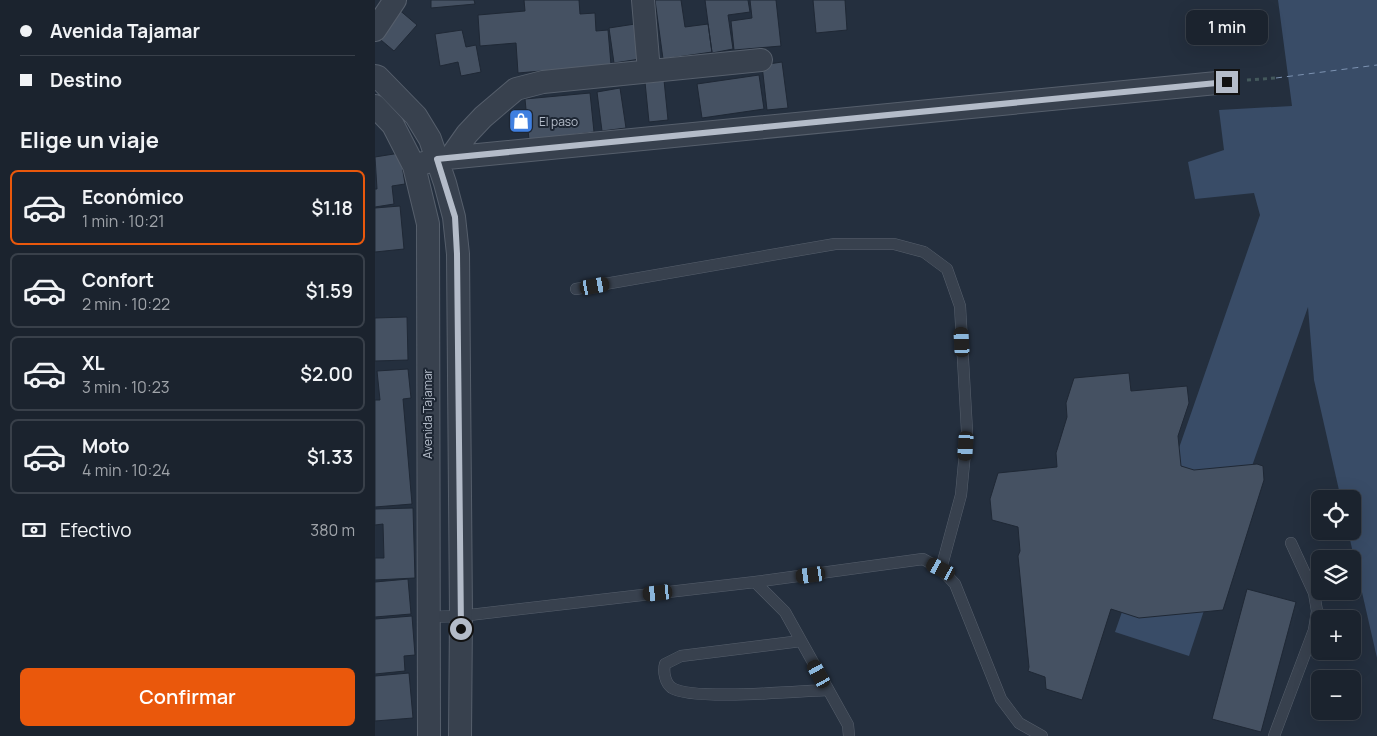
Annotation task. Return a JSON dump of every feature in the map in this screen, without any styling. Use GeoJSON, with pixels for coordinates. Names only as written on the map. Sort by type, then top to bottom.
{"type":"FeatureCollection","features":[{"type":"Feature","properties":{"kind":"street"},"geometry":{"type":"LineString","coordinates":[[375,30],[395,0]]}},
{"type":"Feature","properties":{"kind":"street"},"geometry":{"type":"LineString","coordinates":[[643,0],[649,72]]}},
{"type":"Feature","properties":{"kind":"street"},"geometry":{"type":"LineString","coordinates":[[443,158],[483,117],[516,89],[543,82],[761,60]]}},
{"type":"Feature","properties":{"kind":"street"},"geometry":{"type":"LineString","coordinates":[[375,76],[379,77],[416,116],[443,158],[455,217],[461,616],[460,736]]}},
{"type":"Feature","properties":{"kind":"street"},"geometry":{"type":"LineString","coordinates":[[414,166],[443,158],[1227,82]]}},
{"type":"Feature","properties":{"kind":"street","name":"Avenida Tajamar"},"geometry":{"type":"LineString","coordinates":[[375,106],[393,125],[414,166],[428,224],[429,736]]}},
{"type":"Feature","properties":{"kind":"lane"},"geometry":{"type":"LineString","coordinates":[[576,289],[835,244],[894,244],[924,252],[947,270],[960,306],[967,421],[961,495],[941,569]]}},
{"type":"Feature","properties":{"kind":"lane"},"geometry":{"type":"LineString","coordinates":[[1274,736],[1314,630],[1317,611],[1314,593],[1291,542]]}},
{"type":"Feature","properties":{"kind":"lane"},"geometry":{"type":"LineString","coordinates":[[428,617],[461,616],[755,582],[923,559],[941,569],[955,584],[1001,699],[1019,723],[1042,736]]}},
{"type":"Feature","properties":{"kind":"lane"},"geometry":{"type":"LineString","coordinates":[[755,582],[785,612],[848,725],[849,736]]}},
{"type":"Feature","properties":{"kind":"lane"},"geometry":{"type":"LineString","coordinates":[[801,641],[681,656],[665,664],[666,679],[671,687],[691,694],[828,690]]}},
{"type":"Feature","properties":{"kind":"path"},"geometry":{"type":"LineString","coordinates":[[1227,82],[1276,78]]}},
{"type":"Feature","properties":{"kind":"water"},"geometry":{"type":"Polygon","coordinates":[[[1278,0],[1377,0],[1377,658],[1361,588],[1361,550],[1352,550],[1350,540],[1361,540],[1361,490],[1339,490],[1314,380],[1308,307],[1246,483],[1189,656],[1115,632],[1260,215],[1254,193],[1195,199],[1188,162],[1224,150],[1219,110],[1292,106],[1278,0]]]}},
{"type":"Feature","properties":{"kind":"building"},"geometry":{"type":"Polygon","coordinates":[[[431,0],[474,0],[475,4],[431,8],[431,0]]]}},
{"type":"Feature","properties":{"kind":"building"},"geometry":{"type":"Polygon","coordinates":[[[524,0],[579,0],[580,14],[595,13],[596,31],[608,30],[611,65],[518,73],[516,43],[480,46],[478,15],[525,11],[524,0]]]}},
{"type":"Feature","properties":{"kind":"building"},"geometry":{"type":"Polygon","coordinates":[[[655,0],[681,0],[685,27],[708,24],[712,52],[663,59],[655,0]]]}},
{"type":"Feature","properties":{"kind":"building"},"geometry":{"type":"Polygon","coordinates":[[[705,0],[748,0],[750,12],[728,15],[733,49],[712,53],[705,0]]]}},
{"type":"Feature","properties":{"kind":"building"},"geometry":{"type":"Polygon","coordinates":[[[750,0],[776,0],[781,46],[734,50],[731,21],[752,18],[750,0]]]}},
{"type":"Feature","properties":{"kind":"building"},"geometry":{"type":"Polygon","coordinates":[[[813,0],[845,0],[847,30],[816,33],[813,0]]]}},
{"type":"Feature","properties":{"kind":"building"},"geometry":{"type":"Polygon","coordinates":[[[397,8],[417,25],[394,51],[375,35],[397,8]]]}},
{"type":"Feature","properties":{"kind":"building"},"geometry":{"type":"Polygon","coordinates":[[[635,24],[640,59],[614,63],[609,28],[635,24]]]}},
{"type":"Feature","properties":{"kind":"building"},"geometry":{"type":"Polygon","coordinates":[[[462,30],[466,47],[476,45],[481,72],[461,76],[458,62],[440,66],[435,34],[462,30]]]}},
{"type":"Feature","properties":{"kind":"building"},"geometry":{"type":"Polygon","coordinates":[[[782,62],[788,108],[767,110],[762,65],[782,62]]]}},
{"type":"Feature","properties":{"kind":"building"},"geometry":{"type":"Polygon","coordinates":[[[759,75],[764,109],[702,118],[697,84],[759,75]]]}},
{"type":"Feature","properties":{"kind":"building"},"geometry":{"type":"Polygon","coordinates":[[[664,80],[668,120],[649,122],[645,82],[664,80]]]}},
{"type":"Feature","properties":{"kind":"building"},"geometry":{"type":"Polygon","coordinates":[[[620,88],[626,128],[602,131],[597,92],[620,88]]]}},
{"type":"Feature","properties":{"kind":"building"},"geometry":{"type":"Polygon","coordinates":[[[590,93],[594,132],[529,140],[525,99],[590,93]]]}},
{"type":"Feature","properties":{"kind":"building"},"geometry":{"type":"Polygon","coordinates":[[[400,153],[405,184],[392,186],[394,204],[375,207],[375,189],[377,189],[375,157],[400,153]]]}},
{"type":"Feature","properties":{"kind":"building"},"geometry":{"type":"Polygon","coordinates":[[[400,206],[404,249],[375,252],[375,208],[400,206]]]}},
{"type":"Feature","properties":{"kind":"building"},"geometry":{"type":"Polygon","coordinates":[[[407,317],[408,360],[375,361],[375,318],[407,317]]]}},
{"type":"Feature","properties":{"kind":"building"},"geometry":{"type":"Polygon","coordinates":[[[408,369],[411,398],[403,399],[412,504],[375,507],[375,400],[380,400],[377,371],[408,369]]]}},
{"type":"Feature","properties":{"kind":"building"},"geometry":{"type":"Polygon","coordinates":[[[1129,373],[1131,391],[1187,386],[1189,403],[1178,436],[1181,466],[1194,470],[1257,464],[1263,466],[1264,480],[1223,610],[1139,618],[1111,609],[1082,700],[1046,689],[1045,677],[1028,671],[1018,556],[1020,551],[1018,527],[992,520],[990,499],[998,473],[1057,467],[1056,453],[1067,417],[1066,403],[1074,378],[1129,373]]]}},
{"type":"Feature","properties":{"kind":"building"},"geometry":{"type":"Polygon","coordinates":[[[413,508],[415,578],[375,580],[375,558],[384,558],[383,524],[375,525],[375,509],[413,508]]]}},
{"type":"Feature","properties":{"kind":"building"},"geometry":{"type":"Polygon","coordinates":[[[408,579],[411,614],[375,617],[375,582],[408,579]]]}},
{"type":"Feature","properties":{"kind":"building"},"geometry":{"type":"Polygon","coordinates":[[[1247,589],[1296,602],[1261,732],[1212,719],[1247,589]]]}},
{"type":"Feature","properties":{"kind":"building"},"geometry":{"type":"Polygon","coordinates":[[[412,616],[415,655],[404,656],[405,671],[375,674],[375,619],[412,616]]]}},
{"type":"Feature","properties":{"kind":"building"},"geometry":{"type":"Polygon","coordinates":[[[409,673],[413,718],[375,721],[375,676],[409,673]]]}},
{"type":"Feature","properties":{"kind":"ferry route"},"geometry":{"type":"LineString","coordinates":[[1276,78],[1377,65]]}},
{"type":"Feature","properties":{"kind":"place","name":"El paso"},"geometry":{"type":"Point","coordinates":[521,121]}},
{"type":"Feature","properties":{"kind":"route"},"geometry":{"type":"LineString","coordinates":[[461,629],[457,254],[455,217],[437,159],[1227,82]]}}]}
